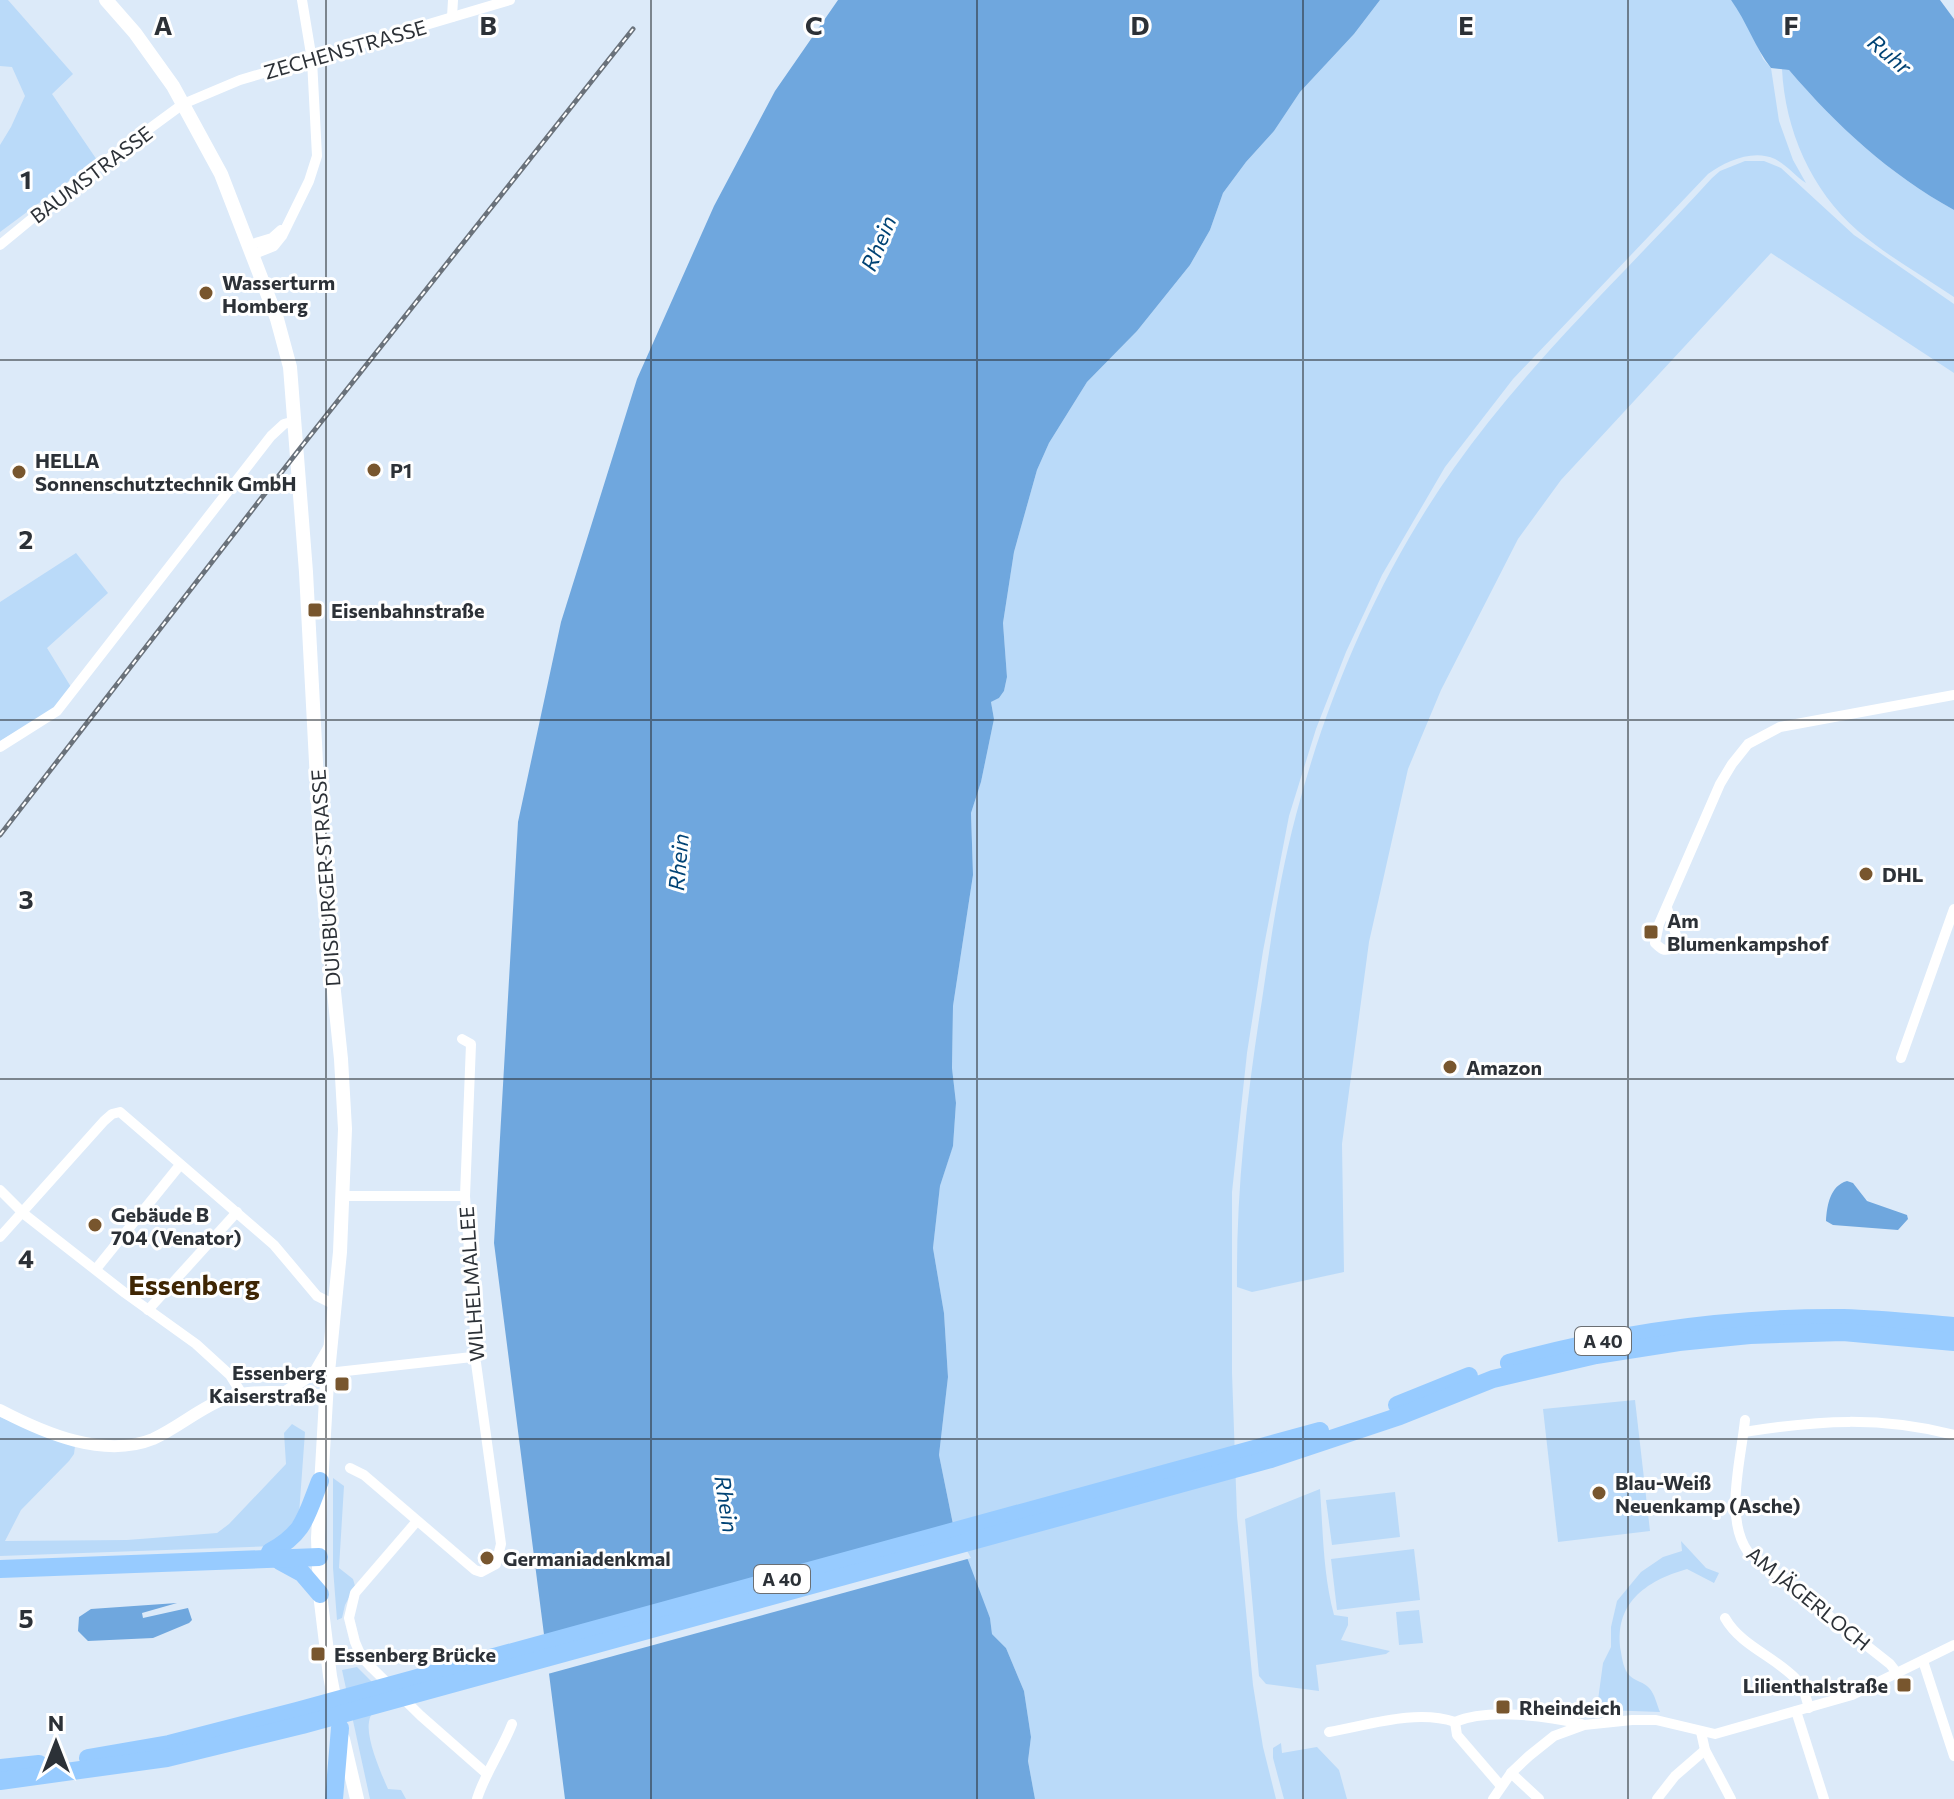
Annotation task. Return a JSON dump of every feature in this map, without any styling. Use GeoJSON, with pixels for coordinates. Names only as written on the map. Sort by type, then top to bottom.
{"type":"FeatureCollection","features":[{"type":"Feature","properties":{"kind":"highway","name":"A 40"},"geometry":{"type":"LineString","coordinates":[[1269,1453],[1490,1369],[1592,1343],[1750,1322],[1843,1318],[1954,1326]]}},
{"type":"Feature","properties":{"kind":"highway","name":"A 40"},"geometry":{"type":"LineString","coordinates":[[0,1768],[89,1758],[299,1718],[1269,1453],[1400,1416],[1493,1379],[1596,1355],[1750,1335],[1843,1332],[1954,1342]]}},
{"type":"Feature","properties":{"kind":"highway"},"geometry":{"type":"LineString","coordinates":[[272,1556],[297,1533],[320,1481]]}},
{"type":"Feature","properties":{"kind":"highway"},"geometry":{"type":"LineString","coordinates":[[0,1569],[319,1553]]}},
{"type":"Feature","properties":{"kind":"highway"},"geometry":{"type":"LineString","coordinates":[[272,1556],[295,1567],[320,1594]]}},
{"type":"Feature","properties":{"kind":"highway","name":"A 40"},"geometry":{"type":"LineString","coordinates":[[0,1780],[112,1767],[219,1747],[299,1718]]}},
{"type":"Feature","properties":{"kind":"highway"},"geometry":{"type":"LineString","coordinates":[[334,1799],[340,1728]]}},
{"type":"Feature","properties":{"kind":"main road","name":"DUISBURGER STRASSE"},"geometry":{"type":"LineString","coordinates":[[106,0],[135,33],[183,104],[221,174],[285,344],[290,367],[307,584],[322,876],[345,1129],[344,1196],[320,1481],[320,1594],[330,1676],[357,1799]]}},
{"type":"Feature","properties":{"kind":"street"},"geometry":{"type":"LineString","coordinates":[[259,273],[309,181],[317,156],[312,60],[302,0]]}},
{"type":"Feature","properties":{"kind":"street"},"geometry":{"type":"LineString","coordinates":[[452,17],[453,0]]}},
{"type":"Feature","properties":{"kind":"street","name":"ZECHENSTRASSE"},"geometry":{"type":"LineString","coordinates":[[183,104],[240,80],[510,0]]}},
{"type":"Feature","properties":{"kind":"street","name":"BAUMSTRASSE"},"geometry":{"type":"LineString","coordinates":[[0,245],[74,184],[183,104]]}},
{"type":"Feature","properties":{"kind":"street"},"geometry":{"type":"LineString","coordinates":[[251,250],[285,226]]}},
{"type":"Feature","properties":{"kind":"street"},"geometry":{"type":"LineString","coordinates":[[251,250],[274,246]]}},
{"type":"Feature","properties":{"kind":"street"},"geometry":{"type":"LineString","coordinates":[[0,747],[57,711],[271,436],[284,424],[295,421]]}},
{"type":"Feature","properties":{"kind":"street"},"geometry":{"type":"LineString","coordinates":[[1667,908],[1677,938],[1673,948],[1661,950],[1655,943],[1655,933],[1720,784],[1740,753],[1757,738],[1796,723],[1954,695]]}},
{"type":"Feature","properties":{"kind":"street"},"geometry":{"type":"LineString","coordinates":[[1901,1058],[1954,909]]}},
{"type":"Feature","properties":{"kind":"street","name":"WILHELMALLEE"},"geometry":{"type":"LineString","coordinates":[[417,1521],[475,1570],[481,1572],[496,1564],[501,1544],[476,1363],[472,1357],[476,1347],[465,1196],[471,1044],[462,1039]]}},
{"type":"Feature","properties":{"kind":"street"},"geometry":{"type":"LineString","coordinates":[[0,1237],[115,1112],[125,1115],[237,1212],[274,1245],[317,1296],[335,1305]]}},
{"type":"Feature","properties":{"kind":"street"},"geometry":{"type":"LineString","coordinates":[[96,1269],[180,1165]]}},
{"type":"Feature","properties":{"kind":"street"},"geometry":{"type":"LineString","coordinates":[[0,1190],[22,1211],[196,1344],[246,1394]]}},
{"type":"Feature","properties":{"kind":"street"},"geometry":{"type":"LineString","coordinates":[[344,1196],[465,1196]]}},
{"type":"Feature","properties":{"kind":"street"},"geometry":{"type":"LineString","coordinates":[[148,1310],[237,1212]]}},
{"type":"Feature","properties":{"kind":"street"},"geometry":{"type":"LineString","coordinates":[[282,1393],[315,1372],[330,1345]]}},
{"type":"Feature","properties":{"kind":"street"},"geometry":{"type":"LineString","coordinates":[[328,1373],[472,1357]]}},
{"type":"Feature","properties":{"kind":"street"},"geometry":{"type":"LineString","coordinates":[[0,1410],[64,1437],[121,1447],[153,1438],[216,1402],[246,1394],[326,1396]]}},
{"type":"Feature","properties":{"kind":"street","name":"AM JÄGERLOCH"},"geometry":{"type":"LineString","coordinates":[[1745,1420],[1735,1515],[1737,1534],[1742,1543],[1748,1552],[1890,1664],[1897,1673]]}},
{"type":"Feature","properties":{"kind":"street"},"geometry":{"type":"LineString","coordinates":[[1744,1432],[1818,1421],[1858,1420],[1921,1426],[1954,1435]]}},
{"type":"Feature","properties":{"kind":"street"},"geometry":{"type":"LineString","coordinates":[[350,1468],[364,1475],[417,1521],[355,1593],[349,1616],[361,1656],[421,1716],[487,1774]]}},
{"type":"Feature","properties":{"kind":"street"},"geometry":{"type":"LineString","coordinates":[[1725,1618],[1733,1632],[1796,1679],[1809,1708]]}},
{"type":"Feature","properties":{"kind":"street"},"geometry":{"type":"LineString","coordinates":[[1493,1799],[1511,1773],[1554,1736],[1584,1725],[1656,1720],[1715,1734],[1852,1695],[1954,1645]]}},
{"type":"Feature","properties":{"kind":"street"},"geometry":{"type":"LineString","coordinates":[[1923,1661],[1954,1756]]}},
{"type":"Feature","properties":{"kind":"street"},"geometry":{"type":"LineString","coordinates":[[1796,1711],[1824,1799]]}},
{"type":"Feature","properties":{"kind":"street"},"geometry":{"type":"LineString","coordinates":[[1329,1732],[1421,1717],[1440,1717],[1455,1722],[1468,1716],[1538,1717],[1584,1725]]}},
{"type":"Feature","properties":{"kind":"street"},"geometry":{"type":"LineString","coordinates":[[1538,1717],[1554,1736]]}},
{"type":"Feature","properties":{"kind":"street"},"geometry":{"type":"LineString","coordinates":[[1455,1722],[1457,1735],[1501,1786]]}},
{"type":"Feature","properties":{"kind":"street"},"geometry":{"type":"LineString","coordinates":[[477,1799],[512,1724]]}},
{"type":"Feature","properties":{"kind":"street"},"geometry":{"type":"LineString","coordinates":[[1701,1732],[1705,1750],[1731,1799]]}},
{"type":"Feature","properties":{"kind":"street"},"geometry":{"type":"LineString","coordinates":[[1657,1799],[1675,1776],[1705,1750]]}},
{"type":"Feature","properties":{"kind":"street"},"geometry":{"type":"LineString","coordinates":[[1511,1773],[1539,1799]]}},
{"type":"Feature","properties":{"kind":"shaded area"},"geometry":{"type":"Polygon","coordinates":[[[0,0],[8,0],[73,74],[52,94],[97,160],[0,232],[0,145],[25,96],[12,67],[0,66],[0,0]]]}},
{"type":"Feature","properties":{"kind":"shaded area"},"geometry":{"type":"Polygon","coordinates":[[[1380,0],[1731,0],[1746,20],[1763,59],[1771,68],[1779,121],[1793,160],[1806,183],[1779,161],[1767,156],[1740,158],[1715,169],[1513,379],[1445,467],[1382,575],[1346,652],[1316,729],[1289,816],[1263,951],[1247,1053],[1232,1192],[1232,1373],[1237,1516],[1253,1685],[1263,1747],[1276,1799],[1035,1799],[1028,1761],[1031,1737],[1024,1691],[1006,1648],[992,1634],[990,1618],[956,1539],[939,1455],[948,1377],[944,1313],[933,1248],[940,1186],[953,1145],[956,1103],[952,1068],[953,1006],[973,875],[971,813],[994,719],[991,702],[1004,691],[1007,677],[1003,623],[1014,552],[1037,470],[1049,443],[1087,382],[1137,331],[1190,265],[1210,230],[1223,193],[1274,131],[1300,92],[1354,34],[1380,0]]]}},
{"type":"Feature","properties":{"kind":"shaded area"},"geometry":{"type":"Polygon","coordinates":[[[1782,69],[1789,70],[1865,148],[1908,181],[1954,210],[1954,297],[1869,240],[1841,215],[1827,197],[1814,178],[1795,136],[1784,92],[1782,69]]]}},
{"type":"Feature","properties":{"kind":"shaded area"},"geometry":{"type":"Polygon","coordinates":[[[1745,161],[1764,161],[1781,168],[1854,235],[1954,304],[1954,373],[1771,253],[1561,480],[1518,539],[1441,690],[1408,769],[1369,942],[1342,1144],[1344,1272],[1252,1292],[1237,1287],[1238,1215],[1247,1107],[1272,930],[1290,838],[1309,769],[1360,634],[1380,591],[1428,507],[1483,429],[1578,319],[1712,178],[1720,171],[1745,161]]]}},
{"type":"Feature","properties":{"kind":"shaded area"},"geometry":{"type":"Polygon","coordinates":[[[76,553],[108,593],[47,648],[71,687],[54,709],[0,741],[0,602],[76,553]]]}},
{"type":"Feature","properties":{"kind":"shaded area","name":"Blau-Weiß Neuenkamp (Asche)"},"geometry":{"type":"Polygon","coordinates":[[[1635,1400],[1650,1531],[1558,1542],[1543,1409],[1635,1400]]]}},
{"type":"Feature","properties":{"kind":"shaded area"},"geometry":{"type":"Polygon","coordinates":[[[0,1417],[75,1446],[69,1461],[21,1510],[5,1541],[127,1540],[217,1533],[286,1464],[284,1433],[292,1424],[305,1432],[299,1514],[274,1546],[0,1556],[0,1417]]]}},
{"type":"Feature","properties":{"kind":"shaded area"},"geometry":{"type":"Polygon","coordinates":[[[333,1478],[344,1486],[339,1568],[353,1579],[355,1586],[342,1618],[337,1620],[333,1568],[333,1478]]]}},
{"type":"Feature","properties":{"kind":"shaded area"},"geometry":{"type":"Polygon","coordinates":[[[1320,1489],[1330,1600],[1334,1615],[1348,1617],[1341,1640],[1390,1651],[1316,1665],[1319,1691],[1266,1684],[1259,1676],[1245,1519],[1320,1489]]]}},
{"type":"Feature","properties":{"kind":"shaded area"},"geometry":{"type":"Polygon","coordinates":[[[1395,1492],[1400,1537],[1332,1545],[1326,1500],[1395,1492]]]}},
{"type":"Feature","properties":{"kind":"shaded area"},"geometry":{"type":"Polygon","coordinates":[[[1681,1541],[1706,1568],[1719,1573],[1714,1583],[1687,1569],[1658,1580],[1635,1597],[1627,1608],[1620,1635],[1626,1670],[1650,1689],[1660,1712],[1605,1710],[1598,1700],[1603,1663],[1611,1647],[1611,1627],[1617,1601],[1641,1572],[1663,1557],[1682,1551],[1681,1541]]]}},
{"type":"Feature","properties":{"kind":"shaded area"},"geometry":{"type":"Polygon","coordinates":[[[1414,1549],[1420,1600],[1337,1610],[1331,1559],[1414,1549]]]}},
{"type":"Feature","properties":{"kind":"shaded area"},"geometry":{"type":"Polygon","coordinates":[[[1419,1610],[1423,1643],[1399,1645],[1396,1612],[1419,1610]]]}},
{"type":"Feature","properties":{"kind":"shaded area"},"geometry":{"type":"Polygon","coordinates":[[[357,1667],[387,1697],[371,1715],[370,1737],[388,1789],[401,1790],[406,1799],[370,1799],[342,1670],[357,1667]]]}},
{"type":"Feature","properties":{"kind":"shaded area"},"geometry":{"type":"Polygon","coordinates":[[[1281,1743],[1282,1753],[1317,1747],[1339,1770],[1347,1799],[1284,1799],[1273,1758],[1273,1748],[1281,1743]]]}},
{"type":"Feature","properties":{"kind":"water","name":"Rhein"},"geometry":{"type":"Polygon","coordinates":[[[838,0],[1380,0],[1354,34],[1300,92],[1274,131],[1223,193],[1210,230],[1190,265],[1137,331],[1087,382],[1049,443],[1037,470],[1014,552],[1003,623],[1007,677],[1004,691],[991,702],[994,719],[971,813],[973,875],[953,1006],[952,1068],[956,1103],[953,1146],[940,1186],[933,1248],[944,1313],[948,1377],[939,1455],[956,1539],[968,1560],[990,1618],[992,1634],[1006,1648],[1024,1691],[1031,1737],[1028,1761],[1035,1799],[565,1799],[494,1243],[518,822],[561,622],[637,379],[714,206],[775,91],[838,0]]]}},
{"type":"Feature","properties":{"kind":"water","name":"Ruhr"},"geometry":{"type":"Polygon","coordinates":[[[1731,0],[1940,0],[1954,19],[1954,210],[1908,181],[1865,148],[1789,70],[1771,68],[1731,0]]]}},
{"type":"Feature","properties":{"kind":"water"},"geometry":{"type":"Polygon","coordinates":[[[1847,1181],[1853,1183],[1867,1201],[1907,1215],[1908,1219],[1898,1230],[1833,1225],[1826,1221],[1833,1192],[1847,1181]]]}},
{"type":"Feature","properties":{"kind":"water"},"geometry":{"type":"Polygon","coordinates":[[[177,1603],[142,1613],[143,1618],[188,1608],[192,1620],[189,1623],[153,1638],[88,1641],[78,1631],[79,1617],[91,1609],[177,1603]]]}},
{"type":"Feature","properties":{"kind":"pier"},"geometry":{"type":"Polygon","coordinates":[[[960,1538],[971,1558],[544,1675],[539,1637],[960,1538]]]}},
{"type":"Feature","properties":{"kind":"railway"},"geometry":{"type":"LineString","coordinates":[[0,835],[298,451],[633,29]]}},
{"type":"Feature","properties":{"kind":"place","name":"Wasserturm Homberg"},"geometry":{"type":"Point","coordinates":[206,293]}},
{"type":"Feature","properties":{"kind":"place","name":"P1"},"geometry":{"type":"Point","coordinates":[374,470]}},
{"type":"Feature","properties":{"kind":"place","name":"HELLA Sonnenschutztechnik GmbH"},"geometry":{"type":"Point","coordinates":[19,472]}},
{"type":"Feature","properties":{"kind":"place","name":"Eisenbahnstraße"},"geometry":{"type":"Point","coordinates":[315,610]}},
{"type":"Feature","properties":{"kind":"place","name":"DHL"},"geometry":{"type":"Point","coordinates":[1866,874]}},
{"type":"Feature","properties":{"kind":"place","name":"Am Blumenkampshof"},"geometry":{"type":"Point","coordinates":[1651,932]}},
{"type":"Feature","properties":{"kind":"place","name":"Amazon"},"geometry":{"type":"Point","coordinates":[1450,1067]}},
{"type":"Feature","properties":{"kind":"place","name":"Gebäude B 704 (Venator)"},"geometry":{"type":"Point","coordinates":[95,1225]}},
{"type":"Feature","properties":{"kind":"place","name":"Essenberg Kaiserstraße"},"geometry":{"type":"Point","coordinates":[342,1384]}},
{"type":"Feature","properties":{"kind":"place","name":"Blau-Weiß Neuenkamp (Asche)"},"geometry":{"type":"Point","coordinates":[1599,1493]}},
{"type":"Feature","properties":{"kind":"place","name":"Germaniadenkmal"},"geometry":{"type":"Point","coordinates":[487,1558]}},
{"type":"Feature","properties":{"kind":"place","name":"Essenberg Brücke"},"geometry":{"type":"Point","coordinates":[318,1654]}},
{"type":"Feature","properties":{"kind":"place","name":"Lilienthalstraße"},"geometry":{"type":"Point","coordinates":[1904,1685]}},
{"type":"Feature","properties":{"kind":"place","name":"Rheindeich"},"geometry":{"type":"Point","coordinates":[1503,1707]}},
{"type":"Feature","properties":{"kind":"district","name":"Essenberg"},"geometry":{"type":"Point","coordinates":[194,1284]}}]}
